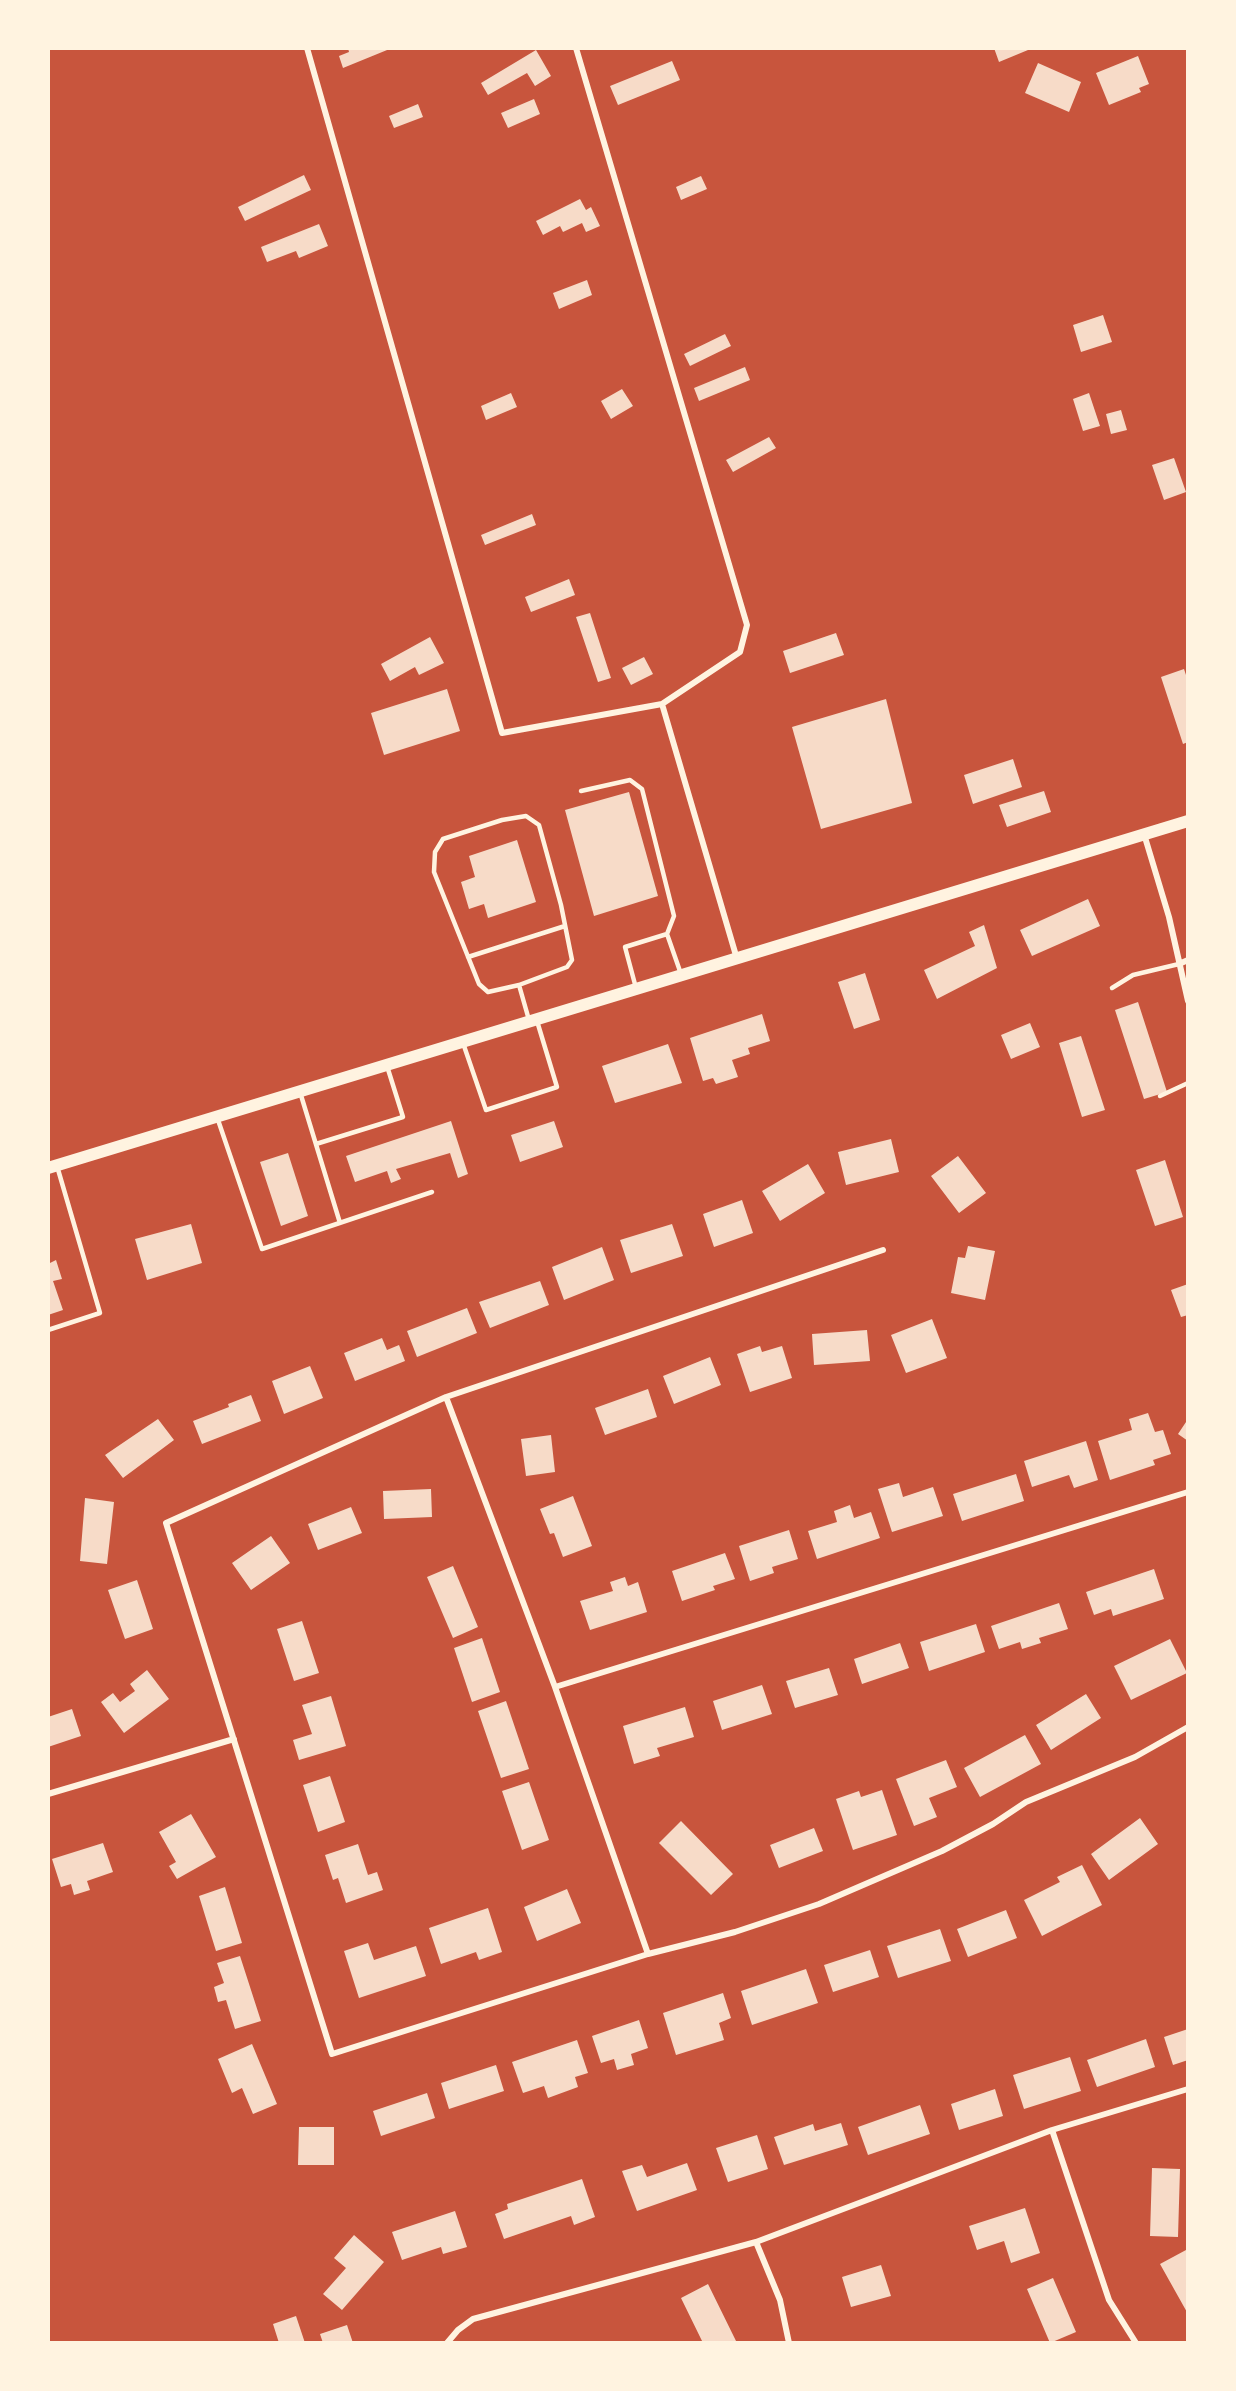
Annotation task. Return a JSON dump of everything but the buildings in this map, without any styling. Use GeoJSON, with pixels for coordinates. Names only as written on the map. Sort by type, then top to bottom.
{"type":"FeatureCollection","features":[{"type":"Feature","properties":{"kind":"main road"},"geometry":{"type":"LineString","coordinates":[[52,1167],[1188,821]]}},
{"type":"Feature","properties":{"kind":"street"},"geometry":{"type":"LineString","coordinates":[[307,48],[502,733],[662,704],[740,652],[747,625],[576,48]]}},
{"type":"Feature","properties":{"kind":"street"},"geometry":{"type":"LineString","coordinates":[[662,704],[737,960]]}},
{"type":"Feature","properties":{"kind":"street"},"geometry":{"type":"LineString","coordinates":[[1144,834],[1169,917],[1188,1001]]}},
{"type":"Feature","properties":{"kind":"street"},"geometry":{"type":"LineString","coordinates":[[1179,964],[1188,960]]}},
{"type":"Feature","properties":{"kind":"street"},"geometry":{"type":"LineString","coordinates":[[882,1250],[446,1397],[166,1523],[332,2054],[648,1954],[735,1932],[882,1879],[993,1824],[1026,1802],[1135,1757],[1188,1728]]}},
{"type":"Feature","properties":{"kind":"street"},"geometry":{"type":"LineString","coordinates":[[446,1397],[555,1687],[648,1954]]}},
{"type":"Feature","properties":{"kind":"street"},"geometry":{"type":"LineString","coordinates":[[555,1687],[1188,1492]]}},
{"type":"Feature","properties":{"kind":"street"},"geometry":{"type":"LineString","coordinates":[[48,1794],[234,1739]]}},
{"type":"Feature","properties":{"kind":"street"},"geometry":{"type":"LineString","coordinates":[[447,2343],[458,2330],[473,2319],[756,2242],[1052,2130],[1188,2090]]}},
{"type":"Feature","properties":{"kind":"street"},"geometry":{"type":"LineString","coordinates":[[1052,2130],[1109,2300],[1136,2343]]}},
{"type":"Feature","properties":{"kind":"street"},"geometry":{"type":"LineString","coordinates":[[756,2242],[780,2300],[789,2343]]}},
{"type":"Feature","properties":{"kind":"lane"},"geometry":{"type":"LineString","coordinates":[[581,791],[630,780],[642,789],[674,916],[667,934],[681,977]]}},
{"type":"Feature","properties":{"kind":"lane"},"geometry":{"type":"LineString","coordinates":[[526,816],[539,825],[565,926],[572,960],[567,967],[519,985],[488,993],[479,984],[434,872],[435,852],[443,839],[502,820],[526,816]]}},
{"type":"Feature","properties":{"kind":"lane"},"geometry":{"type":"LineString","coordinates":[[468,957],[565,926]]}},
{"type":"Feature","properties":{"kind":"lane"},"geometry":{"type":"LineString","coordinates":[[637,990],[625,947],[667,934]]}},
{"type":"Feature","properties":{"kind":"lane"},"geometry":{"type":"LineString","coordinates":[[1112,988],[1133,975],[1179,964]]}},
{"type":"Feature","properties":{"kind":"lane"},"geometry":{"type":"LineString","coordinates":[[463,1043],[486,1110],[556,1087],[519,985]]}},
{"type":"Feature","properties":{"kind":"lane"},"geometry":{"type":"LineString","coordinates":[[316,1144],[403,1117],[387,1066]]}},
{"type":"Feature","properties":{"kind":"lane"},"geometry":{"type":"LineString","coordinates":[[1160,1096],[1188,1083]]}},
{"type":"Feature","properties":{"kind":"lane"},"geometry":{"type":"LineString","coordinates":[[300,1092],[340,1223]]}},
{"type":"Feature","properties":{"kind":"lane"},"geometry":{"type":"LineString","coordinates":[[218,1117],[262,1250],[432,1192]]}},
{"type":"Feature","properties":{"kind":"lane"},"geometry":{"type":"LineString","coordinates":[[48,1330],[100,1313],[52,1167]]}}]}
